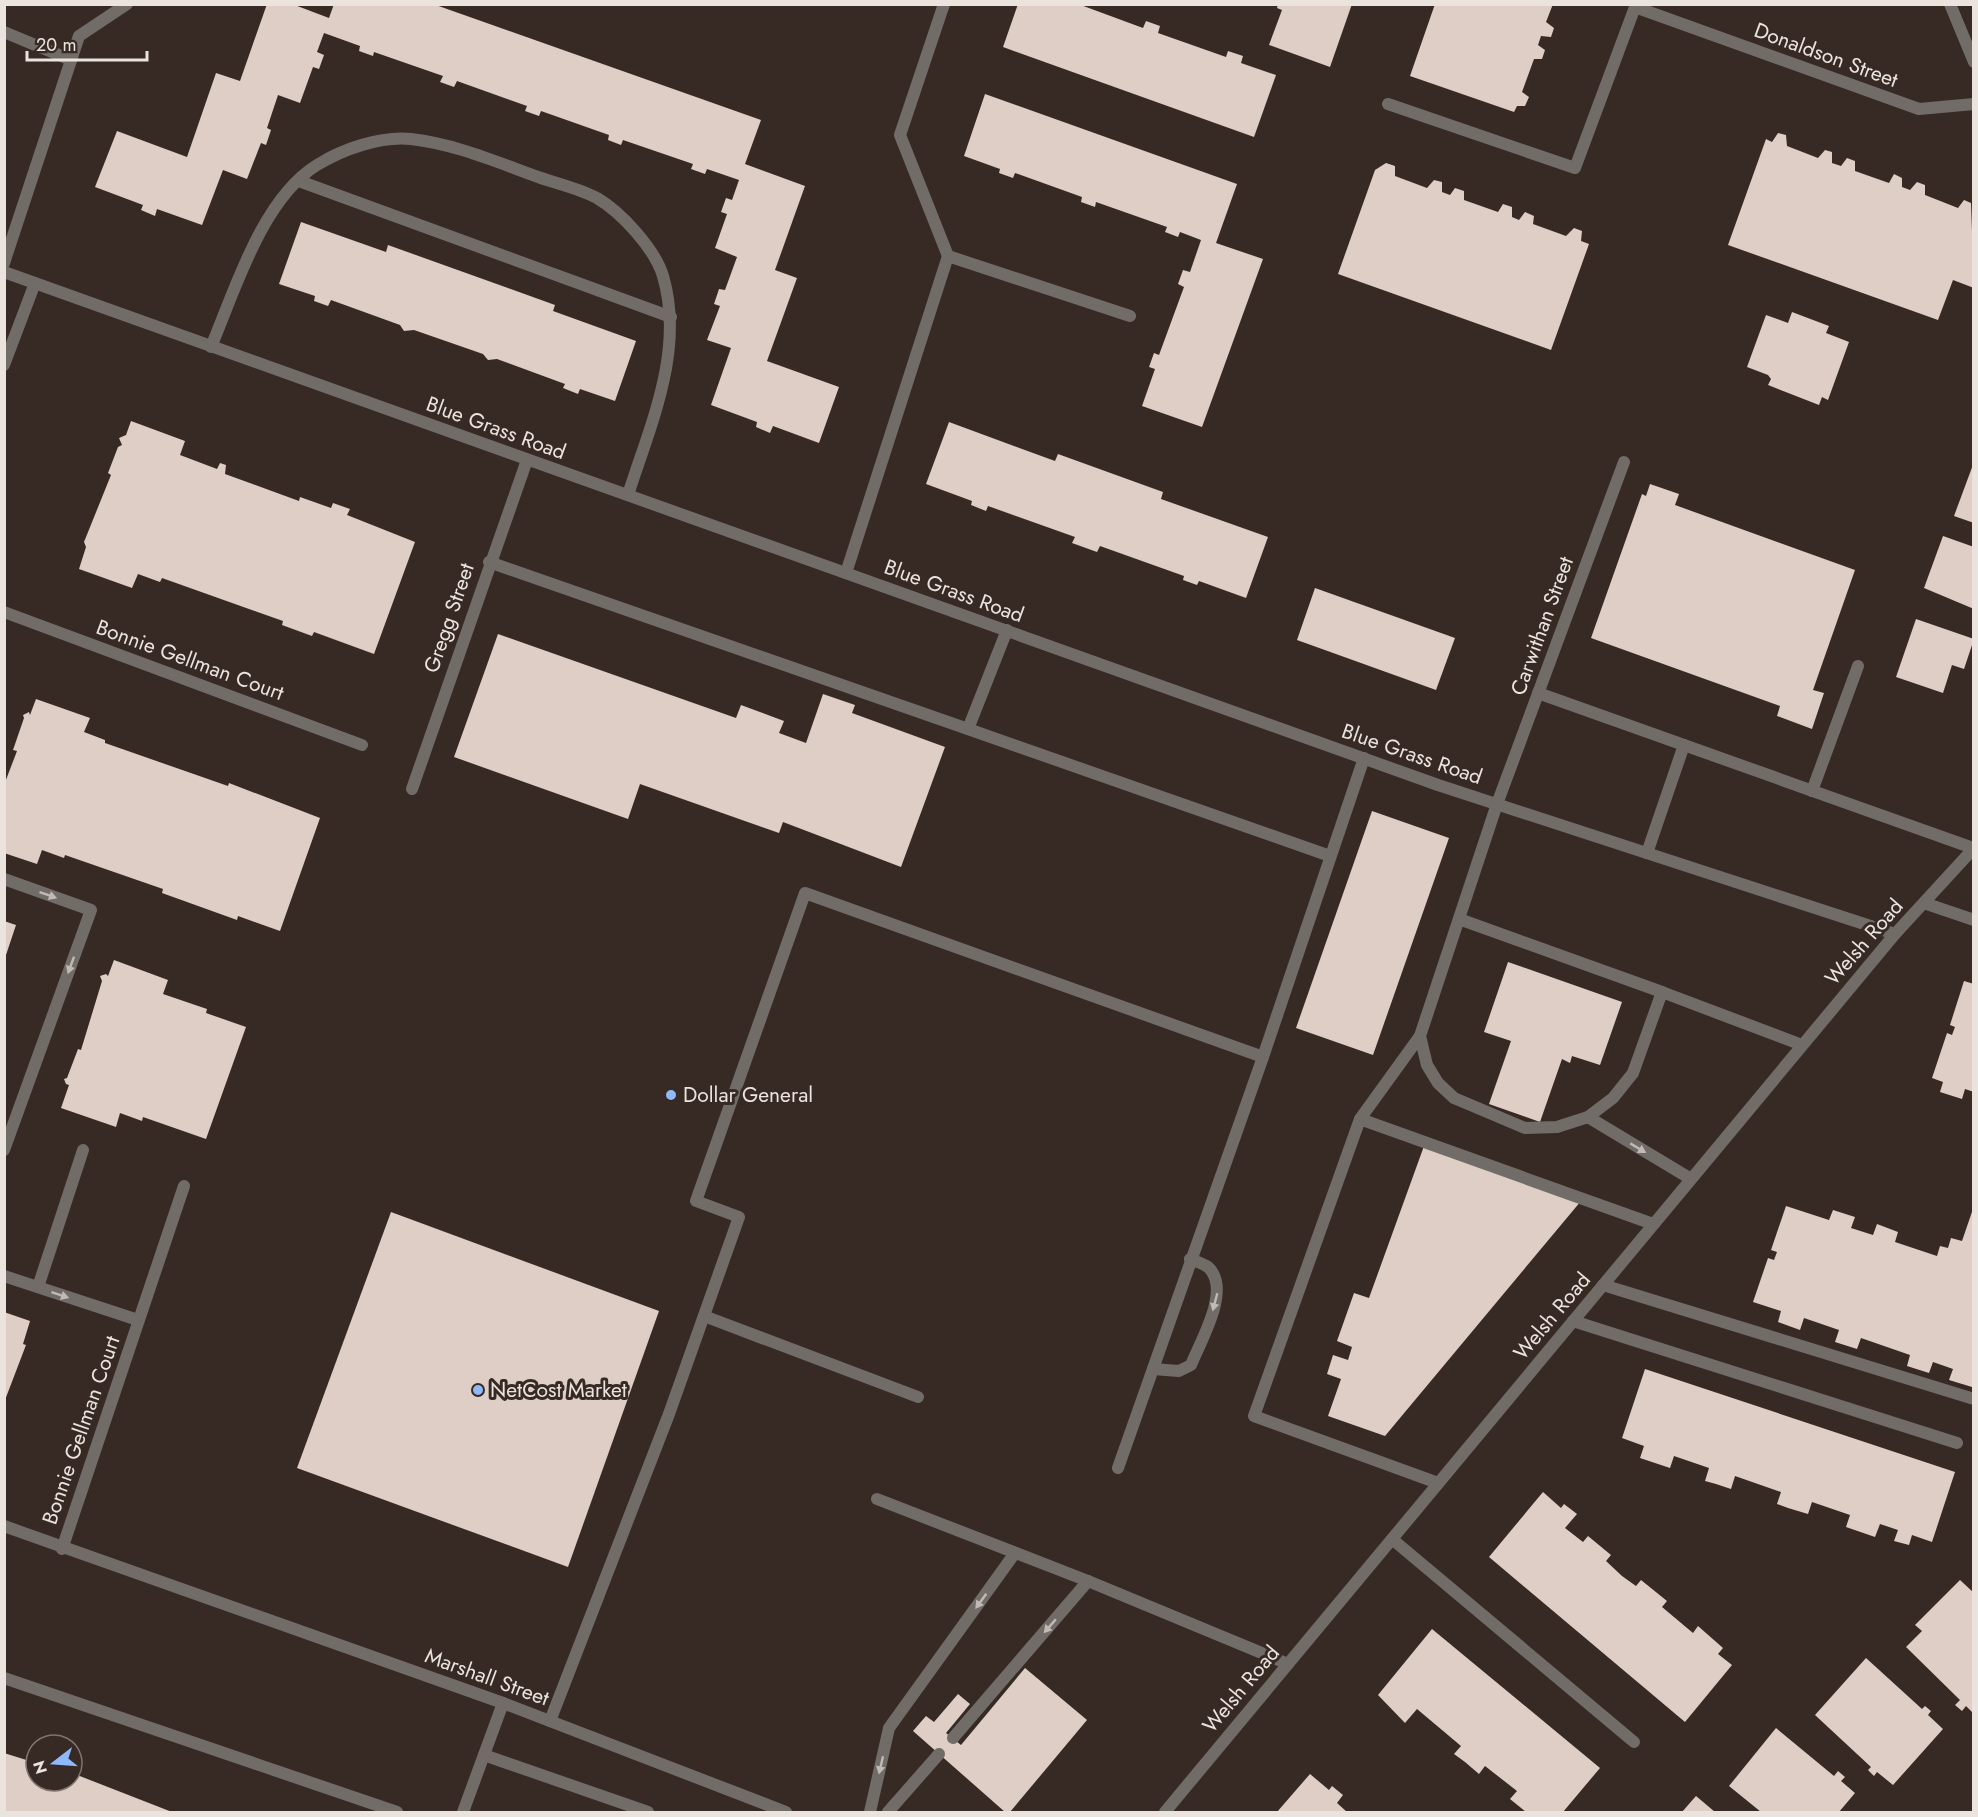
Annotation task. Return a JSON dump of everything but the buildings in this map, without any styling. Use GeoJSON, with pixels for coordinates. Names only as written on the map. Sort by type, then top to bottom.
{"type":"FeatureCollection","features":[{"type":"Feature","properties":{"kind":"street"},"geometry":{"type":"LineString","coordinates":[[4,263],[80,36],[127,4]]}},
{"type":"Feature","properties":{"kind":"street"},"geometry":{"type":"LineString","coordinates":[[846,573],[948,256],[900,135],[944,4]]}},
{"type":"Feature","properties":{"kind":"street"},"geometry":{"type":"LineString","coordinates":[[1950,4],[1974,62]]}},
{"type":"Feature","properties":{"kind":"street","name":"Donaldson Street"},"geometry":{"type":"LineString","coordinates":[[1388,104],[1575,168],[1635,7],[1919,109],[1974,104]]}},
{"type":"Feature","properties":{"kind":"street"},"geometry":{"type":"LineString","coordinates":[[4,32],[71,60]]}},
{"type":"Feature","properties":{"kind":"street"},"geometry":{"type":"LineString","coordinates":[[211,347],[279,200],[315,166],[361,145],[410,139],[459,149],[549,180],[597,198],[636,231],[663,274],[671,317],[667,375],[628,495]]}},
{"type":"Feature","properties":{"kind":"street"},"geometry":{"type":"LineString","coordinates":[[299,181],[671,317]]}},
{"type":"Feature","properties":{"kind":"street"},"geometry":{"type":"LineString","coordinates":[[948,256],[1130,316]]}},
{"type":"Feature","properties":{"kind":"street","name":"Blue Grass Road"},"geometry":{"type":"LineString","coordinates":[[4,272],[1364,758],[1497,804],[1895,934]]}},
{"type":"Feature","properties":{"kind":"street"},"geometry":{"type":"LineString","coordinates":[[4,365],[35,283]]}},
{"type":"Feature","properties":{"kind":"street","name":"Gregg Street"},"geometry":{"type":"LineString","coordinates":[[412,789],[489,562],[527,460]]}},
{"type":"Feature","properties":{"kind":"street","name":"Carwithan Street"},"geometry":{"type":"LineString","coordinates":[[1420,1036],[1497,804],[1624,462]]}},
{"type":"Feature","properties":{"kind":"street"},"geometry":{"type":"LineString","coordinates":[[489,562],[1330,856]]}},
{"type":"Feature","properties":{"kind":"street","name":"Bonnie Gellman Court"},"geometry":{"type":"LineString","coordinates":[[4,612],[362,745]]}},
{"type":"Feature","properties":{"kind":"street"},"geometry":{"type":"LineString","coordinates":[[968,729],[1007,630]]}},
{"type":"Feature","properties":{"kind":"street"},"geometry":{"type":"LineString","coordinates":[[1812,791],[1858,666]]}},
{"type":"Feature","properties":{"kind":"street"},"geometry":{"type":"LineString","coordinates":[[1538,693],[1973,848]]}},
{"type":"Feature","properties":{"kind":"street"},"geometry":{"type":"LineString","coordinates":[[1647,853],[1684,745]]}},
{"type":"Feature","properties":{"kind":"street"},"geometry":{"type":"LineString","coordinates":[[1118,1468],[1263,1057],[1364,758]]}},
{"type":"Feature","properties":{"kind":"street","name":"Welsh Road"},"geometry":{"type":"LineString","coordinates":[[1165,1812],[1895,934],[1973,848]]}},
{"type":"Feature","properties":{"kind":"street"},"geometry":{"type":"LineString","coordinates":[[4,879],[91,910],[4,1150]]}},
{"type":"Feature","properties":{"kind":"street"},"geometry":{"type":"LineString","coordinates":[[550,1721],[669,1414],[738,1217],[696,1201],[805,893],[1263,1057]]}},
{"type":"Feature","properties":{"kind":"street"},"geometry":{"type":"LineString","coordinates":[[1924,903],[1974,920]]}},
{"type":"Feature","properties":{"kind":"street"},"geometry":{"type":"LineString","coordinates":[[1459,919],[1662,992],[1802,1046]]}},
{"type":"Feature","properties":{"kind":"street"},"geometry":{"type":"LineString","coordinates":[[1420,1036],[1427,1065],[1438,1083],[1464,1102],[1525,1128],[1557,1127],[1588,1117],[1613,1098],[1633,1072],[1662,992]]}},
{"type":"Feature","properties":{"kind":"street"},"geometry":{"type":"LineString","coordinates":[[1420,1036],[1360,1119],[1254,1416],[1438,1483]]}},
{"type":"Feature","properties":{"kind":"street"},"geometry":{"type":"LineString","coordinates":[[1588,1117],[1690,1179]]}},
{"type":"Feature","properties":{"kind":"street"},"geometry":{"type":"LineString","coordinates":[[1360,1119],[1653,1224]]}},
{"type":"Feature","properties":{"kind":"street"},"geometry":{"type":"LineString","coordinates":[[38,1287],[83,1150]]}},
{"type":"Feature","properties":{"kind":"street"},"geometry":{"type":"LineString","coordinates":[[138,1320],[184,1186]]}},
{"type":"Feature","properties":{"kind":"street"},"geometry":{"type":"LineString","coordinates":[[1153,1369],[1179,1371],[1191,1365],[1217,1300],[1219,1284],[1209,1268],[1190,1259]]}},
{"type":"Feature","properties":{"kind":"street","name":"Bonnie Gellman Court"},"geometry":{"type":"LineString","coordinates":[[4,1276],[138,1320],[62,1549]]}},
{"type":"Feature","properties":{"kind":"street"},"geometry":{"type":"LineString","coordinates":[[1603,1285],[1974,1399]]}},
{"type":"Feature","properties":{"kind":"street"},"geometry":{"type":"LineString","coordinates":[[704,1316],[918,1397]]}},
{"type":"Feature","properties":{"kind":"street"},"geometry":{"type":"LineString","coordinates":[[1573,1321],[1957,1443]]}},
{"type":"Feature","properties":{"kind":"street"},"geometry":{"type":"LineString","coordinates":[[877,1499],[1088,1581],[1288,1664]]}},
{"type":"Feature","properties":{"kind":"street"},"geometry":{"type":"LineString","coordinates":[[4,1526],[62,1549]]}},
{"type":"Feature","properties":{"kind":"street"},"geometry":{"type":"LineString","coordinates":[[1392,1539],[1634,1742]]}},
{"type":"Feature","properties":{"kind":"street","name":"Marshall Street"},"geometry":{"type":"LineString","coordinates":[[62,1549],[172,1583],[503,1703],[786,1812]]}},
{"type":"Feature","properties":{"kind":"street"},"geometry":{"type":"LineString","coordinates":[[870,1812],[889,1728],[1015,1553]]}},
{"type":"Feature","properties":{"kind":"street"},"geometry":{"type":"LineString","coordinates":[[953,1738],[1088,1581]]}},
{"type":"Feature","properties":{"kind":"street"},"geometry":{"type":"LineString","coordinates":[[4,1678],[397,1812]]}},
{"type":"Feature","properties":{"kind":"street"},"geometry":{"type":"LineString","coordinates":[[463,1812],[503,1703]]}},
{"type":"Feature","properties":{"kind":"street"},"geometry":{"type":"LineString","coordinates":[[888,1812],[939,1754]]}},
{"type":"Feature","properties":{"kind":"street"},"geometry":{"type":"LineString","coordinates":[[484,1755],[619,1808],[648,1812]]}},
{"type":"Feature","properties":{"kind":"place","name":"Dollar General"},"geometry":{"type":"Point","coordinates":[671,1095]}},
{"type":"Feature","properties":{"kind":"place","name":"NetCost Market"},"geometry":{"type":"Point","coordinates":[478,1390]}}]}
